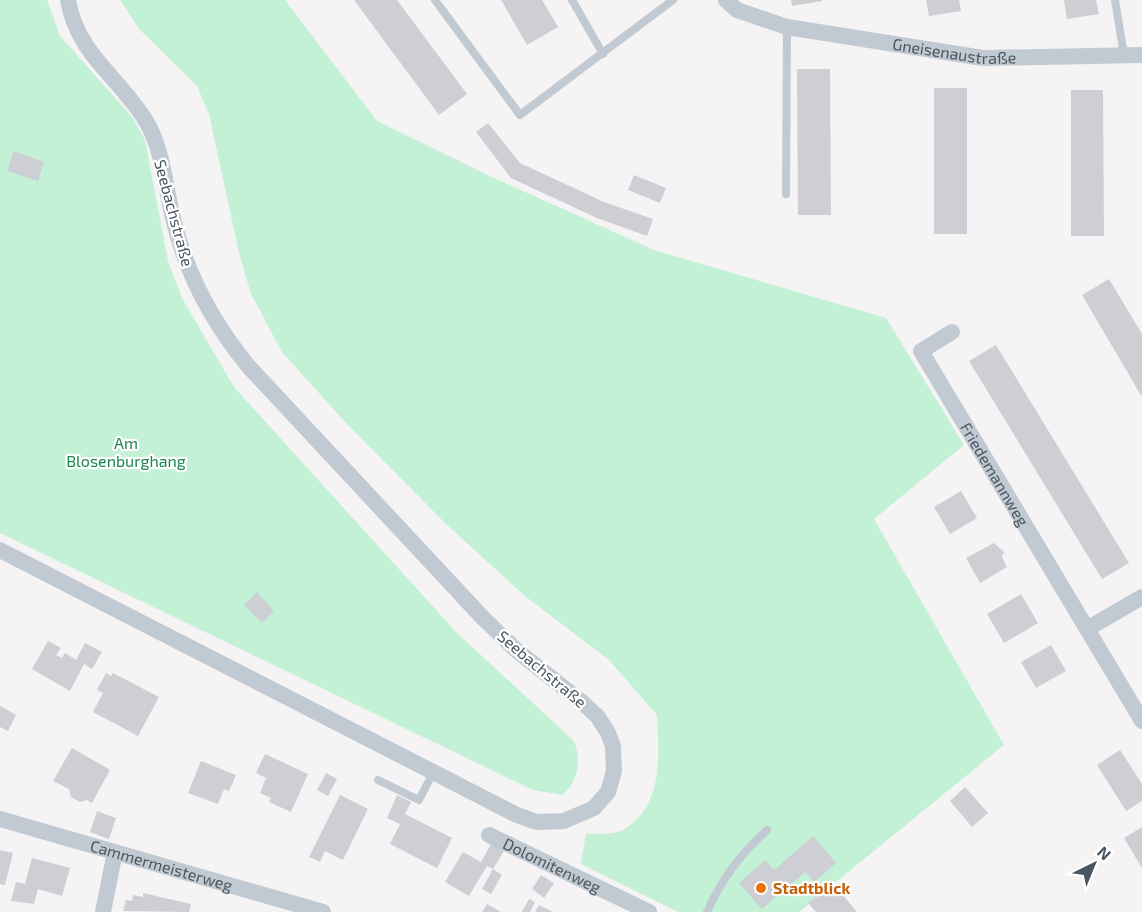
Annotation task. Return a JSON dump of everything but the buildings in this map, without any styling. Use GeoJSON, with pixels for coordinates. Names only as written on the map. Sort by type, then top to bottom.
{"type":"FeatureCollection","features":[{"type":"Feature","properties":{"kind":"street","name":"Seebachstraße"},"geometry":{"type":"LineString","coordinates":[[0,550],[517,815],[550,822],[564,821],[594,808],[612,783],[615,758],[608,733],[598,717],[483,618],[249,367],[229,342],[209,311],[189,271],[172,216],[161,160],[148,124],[127,94],[82,43],[74,26],[68,0]]}},
{"type":"Feature","properties":{"kind":"street","name":"Gneisenaustraße"},"geometry":{"type":"LineString","coordinates":[[726,0],[737,10],[787,27],[983,58],[1142,55]]}},
{"type":"Feature","properties":{"kind":"street","name":"Friedemannweg"},"geometry":{"type":"LineString","coordinates":[[952,332],[921,351],[1142,722]]}},
{"type":"Feature","properties":{"kind":"street"},"geometry":{"type":"LineString","coordinates":[[1087,629],[1142,597]]}},
{"type":"Feature","properties":{"kind":"street","name":"Cammermeisterweg"},"geometry":{"type":"LineString","coordinates":[[0,819],[323,912]]}},
{"type":"Feature","properties":{"kind":"street","name":"Dolomitenweg"},"geometry":{"type":"LineString","coordinates":[[489,835],[649,912]]}},
{"type":"Feature","properties":{"kind":"street"},"geometry":{"type":"LineString","coordinates":[[103,912],[115,852]]}},
{"type":"Feature","properties":{"kind":"lane"},"geometry":{"type":"LineString","coordinates":[[435,0],[520,115],[673,0]]}},
{"type":"Feature","properties":{"kind":"lane"},"geometry":{"type":"LineString","coordinates":[[572,0],[603,54]]}},
{"type":"Feature","properties":{"kind":"lane"},"geometry":{"type":"LineString","coordinates":[[1115,0],[1124,55]]}},
{"type":"Feature","properties":{"kind":"lane"},"geometry":{"type":"LineString","coordinates":[[786,194],[787,27]]}},
{"type":"Feature","properties":{"kind":"lane"},"geometry":{"type":"LineString","coordinates":[[378,780],[419,800],[433,773]]}},
{"type":"Feature","properties":{"kind":"lane"},"geometry":{"type":"LineString","coordinates":[[707,912],[719,884],[733,865],[767,830]]}},
{"type":"Feature","properties":{"kind":"green space","name":"Am Blosenburghang"},"geometry":{"type":"Polygon","coordinates":[[[0,0],[47,0],[60,36],[132,117],[145,140],[168,261],[182,298],[234,387],[456,632],[574,741],[578,756],[577,770],[572,783],[563,795],[533,790],[0,533],[0,0]]]}},
{"type":"Feature","properties":{"kind":"green space"},"geometry":{"type":"Polygon","coordinates":[[[120,0],[285,0],[377,121],[492,177],[654,250],[886,318],[964,445],[874,519],[1004,745],[799,912],[678,912],[581,864],[586,834],[620,832],[636,820],[646,808],[652,794],[658,763],[657,715],[609,660],[525,596],[446,524],[346,423],[282,352],[251,294],[239,253],[209,114],[197,86],[139,29],[120,0]]]}},
{"type":"Feature","properties":{"kind":"place","name":"Stadtblick"},"geometry":{"type":"Point","coordinates":[761,888]}}]}
